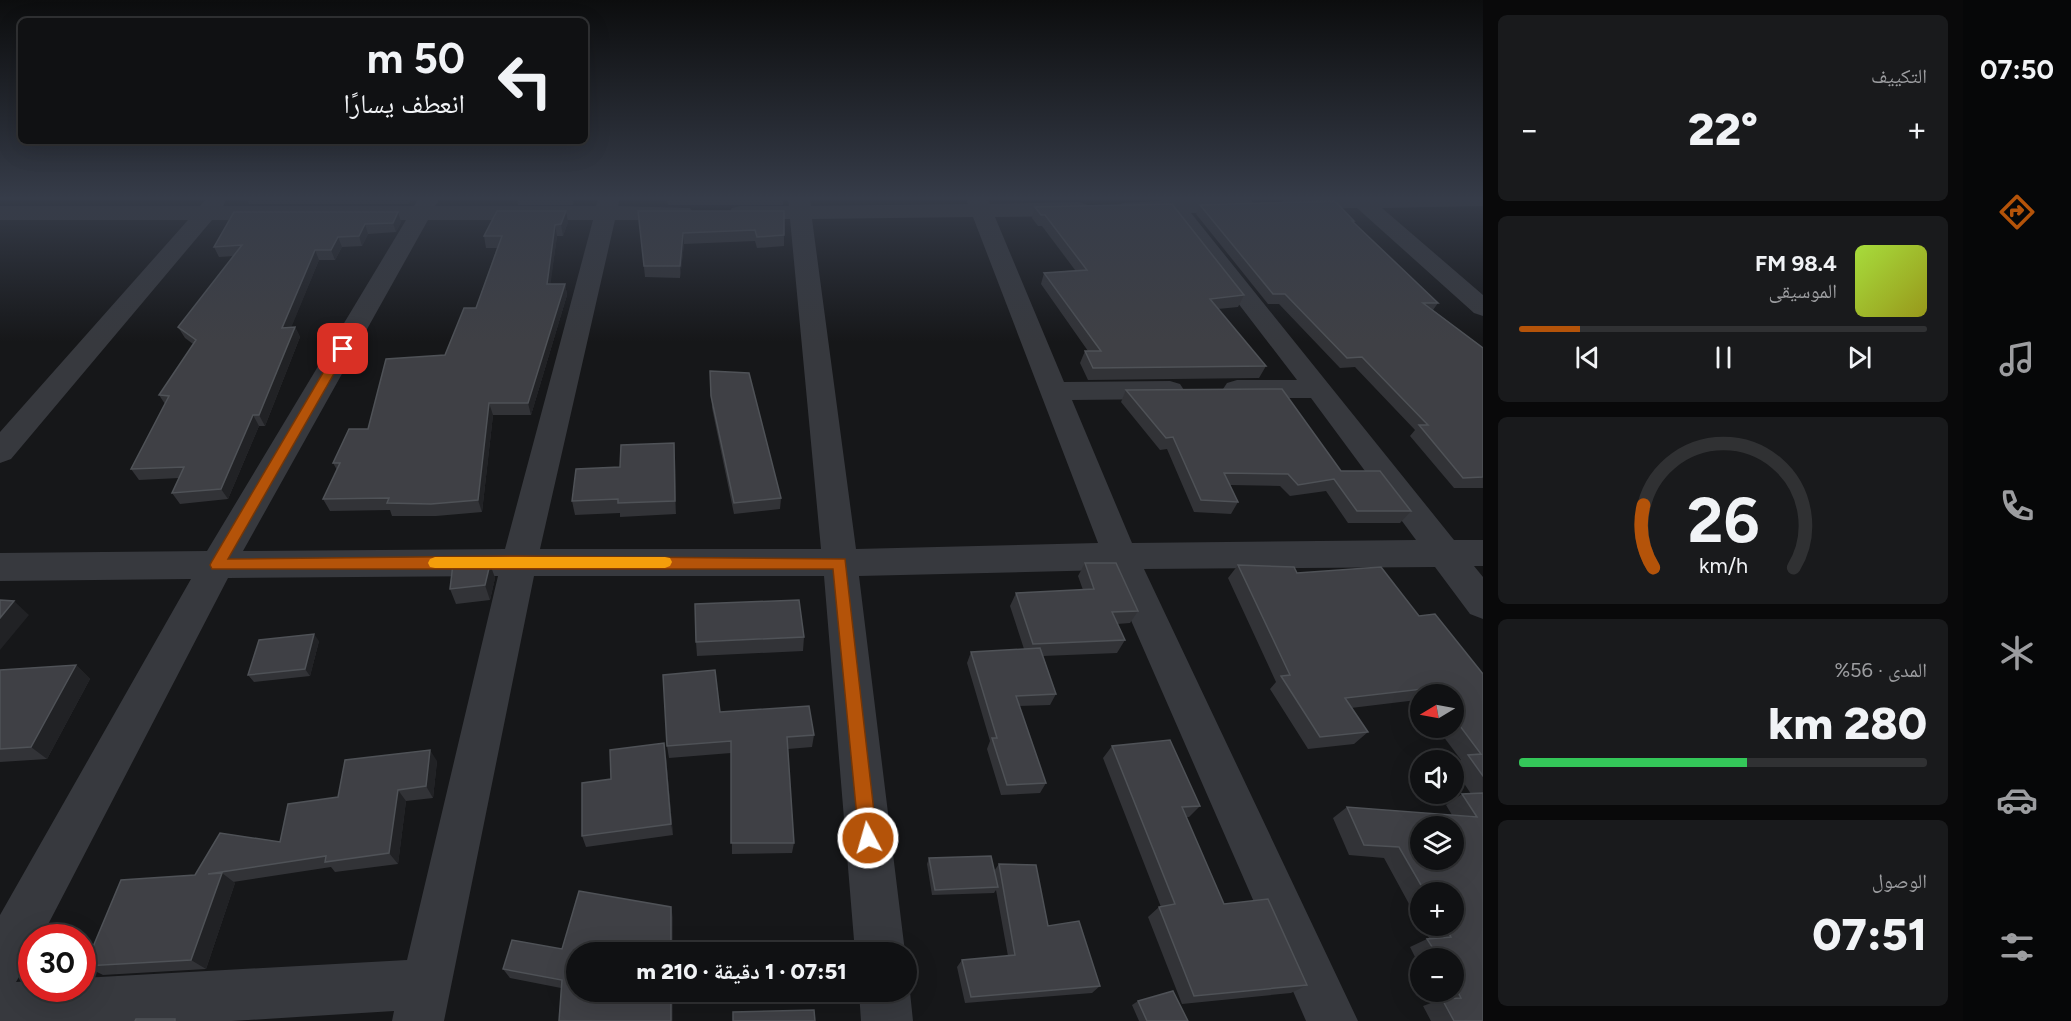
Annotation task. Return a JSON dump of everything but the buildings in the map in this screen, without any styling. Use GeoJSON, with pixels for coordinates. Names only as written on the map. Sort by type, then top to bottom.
{"type":"FeatureCollection","features":[{"type":"Feature","properties":{"kind":"street"},"geometry":{"type":"LineString","coordinates":[[0,452],[177,247]]}},
{"type":"Feature","properties":{"kind":"street"},"geometry":{"type":"LineString","coordinates":[[0,964],[217,565],[402,247]]}},
{"type":"Feature","properties":{"kind":"street"},"geometry":{"type":"LineString","coordinates":[[0,1010],[422,1003],[519,562],[598,247]]}},
{"type":"Feature","properties":{"kind":"street"},"geometry":{"type":"LineString","coordinates":[[805,247],[879,942]]}},
{"type":"Feature","properties":{"kind":"street"},"geometry":{"type":"LineString","coordinates":[[997,247],[1120,556],[1332,1021]]}},
{"type":"Feature","properties":{"kind":"street"},"geometry":{"type":"LineString","coordinates":[[1207,247],[1319,388],[1483,604]]}},
{"type":"Feature","properties":{"kind":"street"},"geometry":{"type":"LineString","coordinates":[[1413,247],[1483,308]]}},
{"type":"Feature","properties":{"kind":"street"},"geometry":{"type":"LineString","coordinates":[[1054,391],[1319,388]]}},
{"type":"Feature","properties":{"kind":"street"},"geometry":{"type":"LineString","coordinates":[[0,567],[519,562],[840,563],[1120,556],[1483,553]]}},
{"type":"Feature","properties":{"kind":"street"},"geometry":{"type":"LineString","coordinates":[[885,1002],[887,1021]]}},
{"type":"Feature","properties":{"kind":"slow traffic"},"geometry":{"type":"LineString","coordinates":[[435,563],[665,562]]}},
{"type":"Feature","properties":{"kind":"route"},"geometry":{"type":"LineString","coordinates":[[343,349],[217,565],[519,562],[840,563],[868,838]]}}]}
